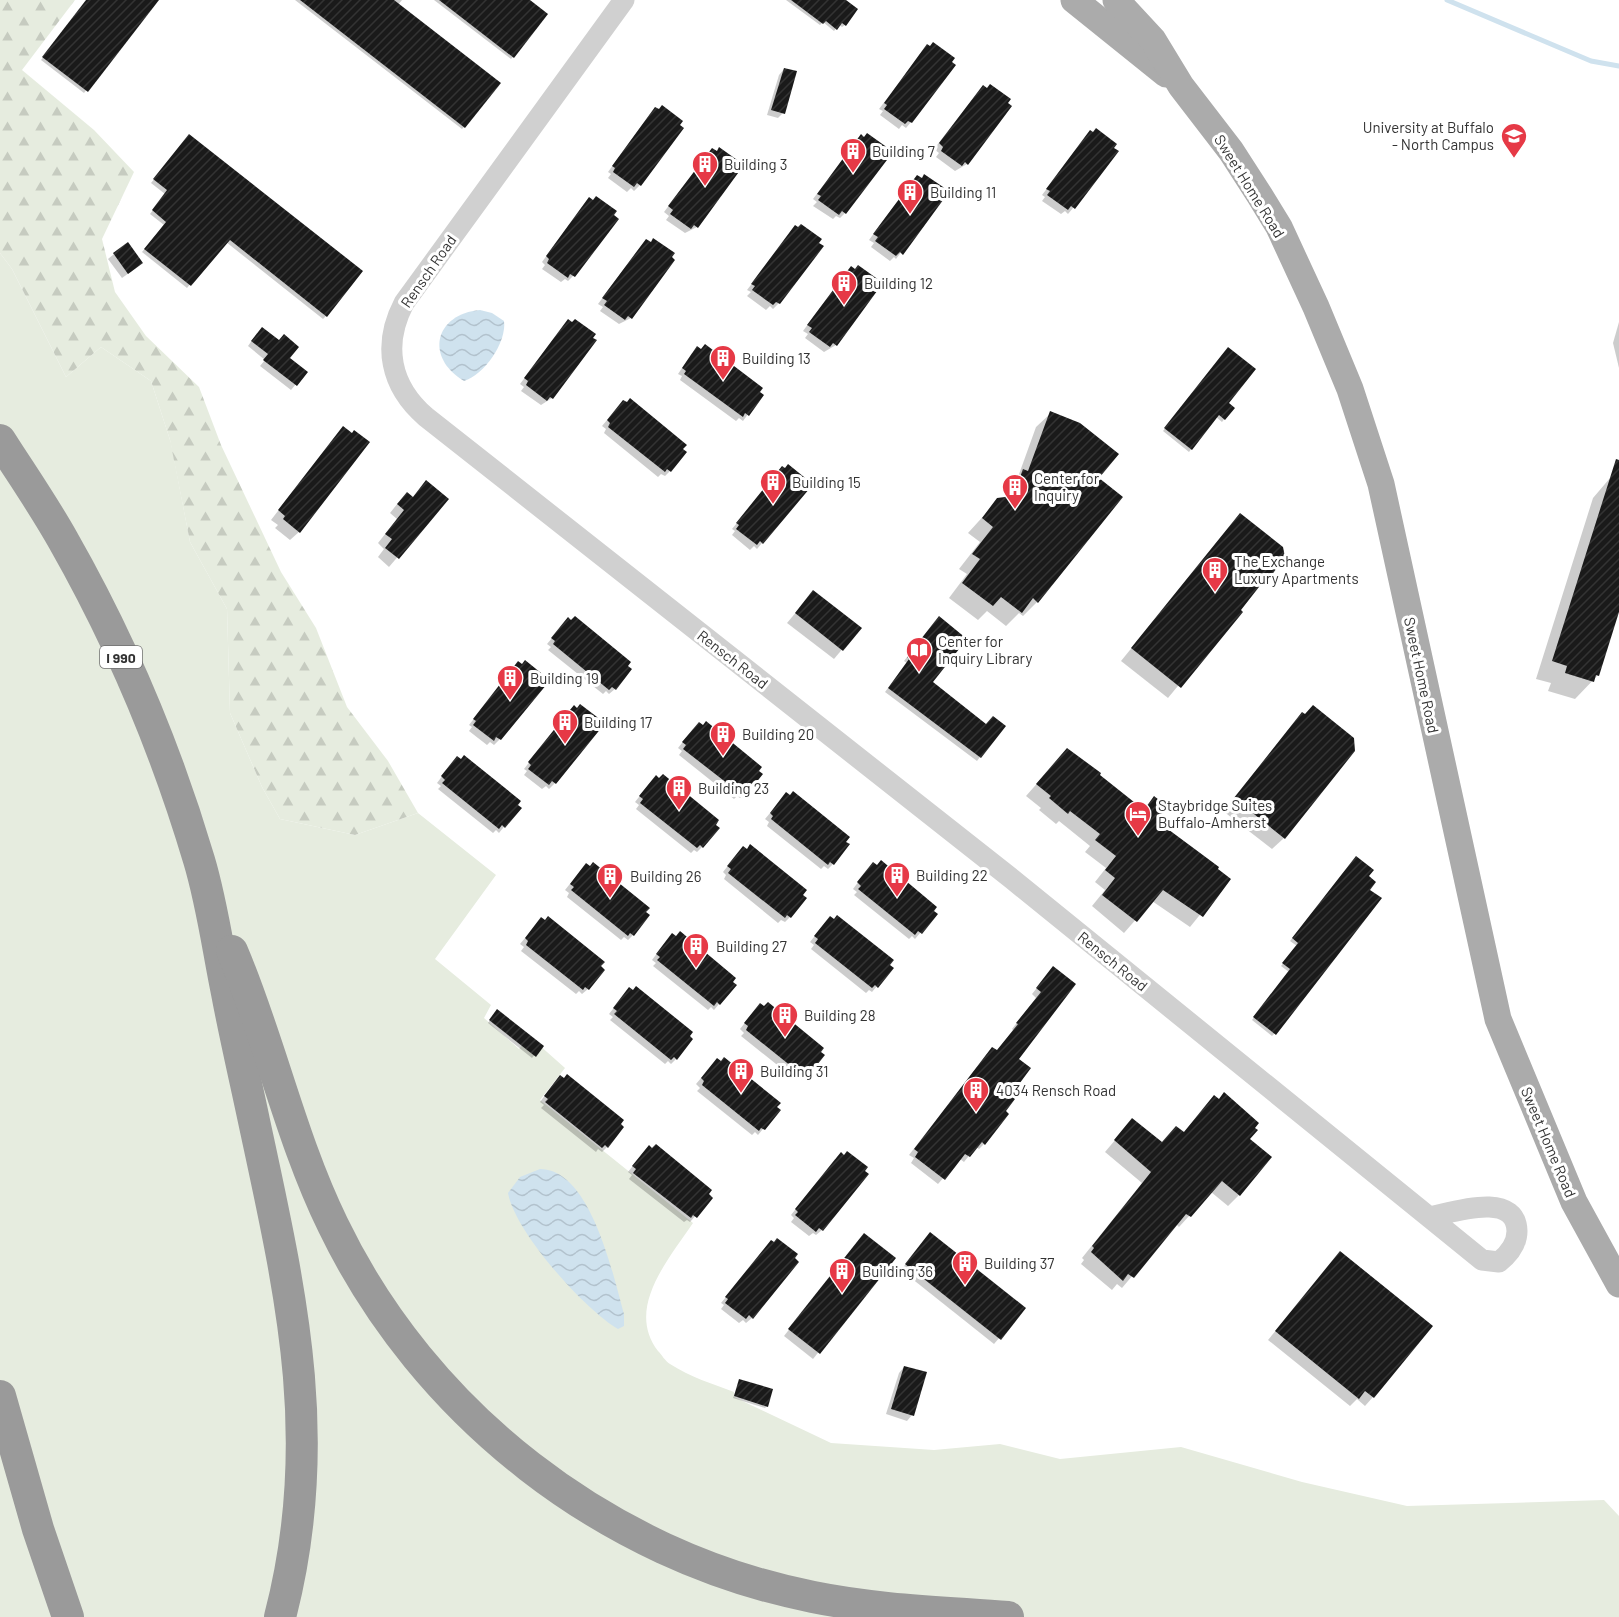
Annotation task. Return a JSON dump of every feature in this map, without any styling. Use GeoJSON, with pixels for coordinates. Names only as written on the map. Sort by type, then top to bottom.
{"type":"FeatureCollection","features":[{"type":"Feature","properties":{"kind":"highway","name":"I 990"},"geometry":{"type":"LineString","coordinates":[[0,440],[62,538],[123,661],[173,783],[207,890]]}},
{"type":"Feature","properties":{"kind":"highway"},"geometry":{"type":"LineString","coordinates":[[207,890],[277,1230],[299,1365],[304,1433],[302,1500],[291,1569],[280,1617]]}},
{"type":"Feature","properties":{"kind":"highway"},"geometry":{"type":"LineString","coordinates":[[207,890],[249,992],[306,1162],[344,1248],[379,1306],[417,1357],[485,1430],[565,1493],[622,1527],[681,1556],[746,1580],[846,1602],[1008,1617]]}},
{"type":"Feature","properties":{"kind":"highway"},"geometry":{"type":"LineString","coordinates":[[0,1396],[38,1529],[68,1617]]}},
{"type":"Feature","properties":{"kind":"main road","name":"Sweet Home Road"},"geometry":{"type":"LineString","coordinates":[[1074,0],[1181,86]]}},
{"type":"Feature","properties":{"kind":"main road","name":"Sweet Home Road"},"geometry":{"type":"LineString","coordinates":[[1116,0],[1153,40],[1181,86],[1231,151],[1279,227],[1350,389],[1381,484],[1498,1019],[1574,1202],[1619,1284]]}},
{"type":"Feature","properties":{"kind":"street","name":"Rensch Road"},"geometry":{"type":"LineString","coordinates":[[624,0],[404,303],[393,329],[391,357],[394,371],[406,397],[426,417],[1012,879],[1429,1217]]}},
{"type":"Feature","properties":{"kind":"green space"},"geometry":{"type":"Polygon","coordinates":[[[0,0],[75,0],[22,70],[94,130],[134,172],[102,239],[115,292],[146,336],[199,387],[221,445],[281,572],[316,628],[347,707],[388,761],[418,813],[355,835],[280,819],[262,787],[230,713],[227,609],[190,542],[170,440],[151,381],[101,347],[66,377],[12,269],[0,253],[0,0]]]}},
{"type":"Feature","properties":{"kind":"green space"},"geometry":{"type":"Polygon","coordinates":[[[0,253],[12,269],[66,377],[101,347],[151,381],[171,443],[190,542],[227,609],[230,713],[262,787],[280,819],[355,835],[418,813],[496,875],[435,959],[491,1005],[484,1018],[519,1049],[529,1036],[565,1068],[540,1100],[693,1223],[663,1268],[648,1301],[646,1318],[649,1335],[668,1363],[734,1392],[734,1397],[831,1443],[934,1450],[1000,1444],[1060,1459],[1181,1447],[1302,1482],[1407,1506],[1604,1500],[1619,1516],[1619,1617],[0,1617],[0,253]]]}},
{"type":"Feature","properties":{"kind":"water"},"geometry":{"type":"Polygon","coordinates":[[[480,310],[492,313],[504,321],[502,338],[493,357],[486,365],[472,378],[464,381],[451,371],[443,360],[440,338],[453,319],[465,313],[480,310]]]}},
{"type":"Feature","properties":{"kind":"water"},"geometry":{"type":"Polygon","coordinates":[[[540,1169],[558,1174],[573,1186],[586,1205],[606,1251],[624,1314],[624,1326],[618,1329],[587,1305],[553,1268],[523,1228],[508,1193],[520,1177],[540,1169]]]}},
{"type":"Feature","properties":{"kind":"building"},"geometry":{"type":"Polygon","coordinates":[[[86,0],[159,0],[88,92],[42,57],[86,0]]]}},
{"type":"Feature","properties":{"kind":"building"},"geometry":{"type":"Polygon","coordinates":[[[300,0],[394,0],[501,83],[465,128],[300,0]]]}},
{"type":"Feature","properties":{"kind":"building"},"geometry":{"type":"Polygon","coordinates":[[[439,0],[530,0],[548,14],[514,58],[439,0]]]}},
{"type":"Feature","properties":{"kind":"building"},"geometry":{"type":"Polygon","coordinates":[[[791,0],[846,0],[858,9],[846,26],[842,23],[837,30],[826,21],[823,24],[791,0]]]}},
{"type":"Feature","properties":{"kind":"building"},"geometry":{"type":"Polygon","coordinates":[[[933,42],[955,58],[952,62],[956,65],[912,123],[908,121],[905,124],[884,109],[887,105],[884,103],[927,44],[930,46],[933,42]]]}},
{"type":"Feature","properties":{"kind":"building"},"geometry":{"type":"Polygon","coordinates":[[[784,68],[797,71],[785,114],[771,110],[784,68]]]}},
{"type":"Feature","properties":{"kind":"building"},"geometry":{"type":"Polygon","coordinates":[[[990,84],[1011,99],[1008,103],[1012,106],[968,165],[965,162],[962,166],[941,151],[943,147],[939,143],[983,85],[987,88],[990,84]]]}},
{"type":"Feature","properties":{"kind":"building"},"geometry":{"type":"Polygon","coordinates":[[[662,105],[683,121],[680,125],[684,128],[641,186],[637,183],[634,187],[613,172],[615,168],[612,166],[655,107],[659,109],[662,105]]]}},
{"type":"Feature","properties":{"kind":"building"},"geometry":{"type":"Polygon","coordinates":[[[1096,128],[1117,144],[1114,148],[1119,151],[1075,209],[1071,206],[1068,210],[1047,195],[1050,191],[1046,189],[1090,130],[1093,132],[1096,128]]]}},
{"type":"Feature","properties":{"kind":"building","name":"Building 7"},"geometry":{"type":"Polygon","coordinates":[[[867,133],[888,148],[885,152],[890,156],[846,214],[842,211],[839,215],[818,200],[821,196],[817,194],[861,134],[864,137],[867,133]]]}},
{"type":"Feature","properties":{"kind":"building"},"geometry":{"type":"Polygon","coordinates":[[[189,134],[363,271],[327,317],[230,240],[191,286],[144,249],[166,222],[152,210],[167,190],[153,179],[189,134]]]}},
{"type":"Feature","properties":{"kind":"building","name":"Building 3"},"geometry":{"type":"Polygon","coordinates":[[[719,147],[740,162],[738,166],[741,169],[698,228],[694,225],[691,229],[670,214],[673,210],[668,206],[712,148],[717,151],[719,147]]]}},
{"type":"Feature","properties":{"kind":"building","name":"Building 11"},"geometry":{"type":"Polygon","coordinates":[[[924,174],[946,189],[943,194],[946,196],[903,255],[900,252],[896,256],[875,241],[878,237],[873,234],[917,175],[922,178],[924,174]]]}},
{"type":"Feature","properties":{"kind":"building"},"geometry":{"type":"Polygon","coordinates":[[[596,196],[617,211],[614,215],[619,219],[575,277],[570,274],[568,278],[547,263],[549,259],[546,256],[589,197],[593,200],[596,196]]]}},
{"type":"Feature","properties":{"kind":"building"},"geometry":{"type":"Polygon","coordinates":[[[801,224],[822,239],[819,243],[824,246],[780,304],[776,302],[773,305],[752,290],[755,286],[751,284],[795,225],[798,227],[801,224]]]}},
{"type":"Feature","properties":{"kind":"building"},"geometry":{"type":"Polygon","coordinates":[[[653,238],[675,253],[672,257],[675,260],[632,319],[628,316],[625,320],[604,305],[607,301],[602,298],[646,239],[651,242],[653,238]]]}},
{"type":"Feature","properties":{"kind":"building"},"geometry":{"type":"Polygon","coordinates":[[[128,242],[143,263],[128,274],[113,253],[128,242]]]}},
{"type":"Feature","properties":{"kind":"building","name":"Building 12"},"geometry":{"type":"Polygon","coordinates":[[[858,265],[879,280],[877,284],[880,287],[837,346],[833,343],[830,347],[809,332],[812,328],[807,325],[851,266],[855,269],[858,265]]]}},
{"type":"Feature","properties":{"kind":"building"},"geometry":{"type":"Polygon","coordinates":[[[568,319],[572,322],[575,319],[596,334],[593,338],[597,340],[553,399],[550,397],[547,401],[526,385],[528,381],[524,378],[568,319]]]}},
{"type":"Feature","properties":{"kind":"building"},"geometry":{"type":"Polygon","coordinates":[[[262,327],[279,340],[284,334],[299,347],[290,358],[308,372],[297,386],[263,360],[268,354],[251,341],[262,327]]]}},
{"type":"Feature","properties":{"kind":"building","name":"Building 13"},"geometry":{"type":"Polygon","coordinates":[[[705,344],[763,388],[760,392],[764,395],[749,416],[745,413],[743,417],[684,374],[686,371],[682,368],[697,346],[701,349],[705,344]]]}},
{"type":"Feature","properties":{"kind":"building"},"geometry":{"type":"Polygon","coordinates":[[[1228,347],[1256,369],[1229,403],[1235,408],[1225,420],[1219,415],[1192,450],[1164,428],[1228,347]]]}},
{"type":"Feature","properties":{"kind":"building"},"geometry":{"type":"Polygon","coordinates":[[[630,398],[687,445],[683,449],[687,452],[671,472],[667,469],[665,472],[608,427],[610,423],[607,420],[623,400],[627,402],[630,398]]]}},
{"type":"Feature","properties":{"kind":"building","name":"Center for Inquiry"},"geometry":{"type":"Polygon","coordinates":[[[1050,411],[1080,423],[1119,454],[1099,478],[1123,497],[1038,603],[1033,598],[1022,613],[1001,597],[993,606],[962,583],[980,559],[972,554],[993,527],[982,518],[997,498],[1013,496],[1023,469],[1028,471],[1050,411]]]}},
{"type":"Feature","properties":{"kind":"building"},"geometry":{"type":"Polygon","coordinates":[[[343,426],[352,433],[354,430],[370,442],[300,533],[283,519],[285,516],[278,510],[343,426]]]}},
{"type":"Feature","properties":{"kind":"building"},"geometry":{"type":"Polygon","coordinates":[[[1616,459],[1619,460],[1619,612],[1599,676],[1596,675],[1594,682],[1565,673],[1567,666],[1552,661],[1616,459]]]}},
{"type":"Feature","properties":{"kind":"building","name":"Building 15"},"geometry":{"type":"Polygon","coordinates":[[[788,464],[809,481],[806,484],[810,488],[763,544],[760,541],[757,545],[736,529],[739,525],[736,523],[782,466],[785,468],[788,464]]]}},
{"type":"Feature","properties":{"kind":"building"},"geometry":{"type":"Polygon","coordinates":[[[426,480],[449,499],[399,559],[385,548],[392,539],[385,534],[404,510],[397,504],[407,492],[413,497],[426,480]]]}},
{"type":"Feature","properties":{"kind":"building","name":"The Exchange Luxury Apartments"},"geometry":{"type":"Polygon","coordinates":[[[1240,513],[1283,547],[1285,557],[1271,576],[1269,574],[1241,610],[1243,612],[1181,688],[1131,648],[1240,513]]]}},
{"type":"Feature","properties":{"kind":"building"},"geometry":{"type":"Polygon","coordinates":[[[813,590],[862,628],[843,651],[795,613],[813,590]]]}},
{"type":"Feature","properties":{"kind":"building"},"geometry":{"type":"Polygon","coordinates":[[[575,616],[631,662],[628,666],[632,669],[616,690],[612,687],[609,690],[553,644],[555,641],[551,638],[568,617],[571,620],[575,616]]]}},
{"type":"Feature","properties":{"kind":"building"},"geometry":{"type":"Polygon","coordinates":[[[939,616],[967,639],[933,682],[986,724],[993,716],[1006,726],[981,758],[888,688],[909,659],[907,657],[939,616]]]}},
{"type":"Feature","properties":{"kind":"building","name":"Building 19"},"geometry":{"type":"Polygon","coordinates":[[[525,660],[546,677],[543,680],[547,684],[501,740],[496,737],[494,741],[473,725],[476,721],[473,719],[518,661],[522,664],[525,660]]]}},
{"type":"Feature","properties":{"kind":"building","name":"Building 17"},"geometry":{"type":"Polygon","coordinates":[[[580,704],[601,720],[598,724],[602,727],[556,784],[552,781],[549,785],[528,769],[531,765],[528,762],[574,705],[577,708],[580,704]]]}},
{"type":"Feature","properties":{"kind":"building"},"geometry":{"type":"Polygon","coordinates":[[[1313,705],[1354,738],[1355,751],[1285,839],[1234,798],[1302,712],[1305,714],[1313,705]]]}},
{"type":"Feature","properties":{"kind":"building","name":"Building 20"},"geometry":{"type":"Polygon","coordinates":[[[706,721],[762,767],[759,771],[763,774],[747,794],[743,791],[741,794],[683,749],[686,745],[682,742],[699,722],[703,725],[706,721]]]}},
{"type":"Feature","properties":{"kind":"building","name":"Staybridge Suites Buffalo-Amherst"},"geometry":{"type":"Polygon","coordinates":[[[1067,748],[1101,773],[1100,775],[1144,810],[1154,796],[1168,807],[1157,821],[1219,867],[1218,869],[1231,879],[1203,917],[1163,890],[1137,922],[1102,895],[1115,878],[1105,870],[1116,856],[1095,840],[1100,834],[1070,811],[1068,814],[1036,784],[1067,748]]]}},
{"type":"Feature","properties":{"kind":"building"},"geometry":{"type":"Polygon","coordinates":[[[464,755],[521,801],[518,805],[522,808],[505,828],[502,825],[499,829],[442,783],[445,780],[441,776],[457,756],[461,759],[464,755]]]}},
{"type":"Feature","properties":{"kind":"building","name":"Building 23"},"geometry":{"type":"Polygon","coordinates":[[[663,774],[719,820],[716,825],[720,828],[703,848],[700,845],[697,848],[640,803],[643,799],[639,796],[656,775],[659,778],[663,774]]]}},
{"type":"Feature","properties":{"kind":"building"},"geometry":{"type":"Polygon","coordinates":[[[793,791],[850,837],[846,842],[850,844],[834,865],[830,862],[828,865],[771,819],[773,816],[770,813],[786,792],[790,795],[793,791]]]}},
{"type":"Feature","properties":{"kind":"building"},"geometry":{"type":"Polygon","coordinates":[[[750,844],[807,890],[803,895],[807,898],[791,918],[787,915],[785,918],[728,873],[731,869],[727,866],[743,846],[747,849],[750,844]]]}},
{"type":"Feature","properties":{"kind":"building"},"geometry":{"type":"Polygon","coordinates":[[[1356,856],[1374,870],[1369,876],[1376,882],[1370,890],[1382,898],[1276,1035],[1253,1017],[1290,969],[1282,963],[1298,943],[1292,938],[1356,856]]]}},
{"type":"Feature","properties":{"kind":"building","name":"Building 22"},"geometry":{"type":"Polygon","coordinates":[[[881,860],[937,907],[934,911],[938,914],[922,934],[918,931],[915,935],[858,889],[861,886],[857,882],[873,862],[877,865],[881,860]]]}},
{"type":"Feature","properties":{"kind":"building","name":"Building 26"},"geometry":{"type":"Polygon","coordinates":[[[593,862],[650,908],[646,912],[650,915],[634,936],[630,933],[628,936],[571,890],[574,887],[570,884],[586,863],[590,866],[593,862]]]}},
{"type":"Feature","properties":{"kind":"building"},"geometry":{"type":"Polygon","coordinates":[[[837,915],[894,960],[890,965],[894,968],[878,988],[875,985],[872,988],[815,943],[818,939],[814,936],[830,916],[834,919],[837,915]]]}},
{"type":"Feature","properties":{"kind":"building"},"geometry":{"type":"Polygon","coordinates":[[[548,916],[605,962],[601,966],[605,970],[589,990],[585,987],[583,990],[526,945],[528,941],[525,938],[541,917],[545,920],[548,916]]]}},
{"type":"Feature","properties":{"kind":"building","name":"Building 27"},"geometry":{"type":"Polygon","coordinates":[[[680,931],[736,978],[733,982],[737,985],[720,1005],[717,1002],[714,1006],[657,960],[660,957],[656,954],[672,933],[676,936],[680,931]]]}},
{"type":"Feature","properties":{"kind":"building","name":"4034 Rensch Road"},"geometry":{"type":"Polygon","coordinates":[[[1053,966],[1076,984],[1019,1059],[1031,1068],[1011,1095],[1015,1099],[1006,1111],[1009,1114],[985,1145],[982,1142],[970,1157],[965,1154],[945,1180],[915,1157],[918,1152],[914,1149],[992,1047],[997,1050],[1018,1024],[1016,1023],[1041,992],[1036,988],[1053,966]]]}},
{"type":"Feature","properties":{"kind":"building"},"geometry":{"type":"Polygon","coordinates":[[[636,986],[693,1032],[690,1036],[693,1039],[677,1060],[674,1057],[671,1060],[614,1014],[617,1011],[613,1008],[629,987],[633,990],[636,986]]]}},
{"type":"Feature","properties":{"kind":"building","name":"Building 28"},"geometry":{"type":"Polygon","coordinates":[[[768,1002],[824,1048],[821,1052],[825,1055],[809,1075],[805,1072],[802,1075],[746,1030],[748,1026],[744,1023],[760,1003],[764,1006],[768,1002]]]}},
{"type":"Feature","properties":{"kind":"building"},"geometry":{"type":"Polygon","coordinates":[[[497,1009],[544,1046],[536,1057],[489,1020],[497,1009]]]}},
{"type":"Feature","properties":{"kind":"building","name":"Building 31"},"geometry":{"type":"Polygon","coordinates":[[[724,1057],[781,1103],[777,1107],[781,1110],[765,1130],[761,1128],[759,1131],[702,1085],[704,1081],[701,1078],[717,1058],[721,1061],[724,1057]]]}},
{"type":"Feature","properties":{"kind":"building"},"geometry":{"type":"Polygon","coordinates":[[[567,1074],[624,1120],[621,1124],[624,1127],[608,1148],[605,1145],[602,1148],[545,1102],[548,1099],[544,1096],[560,1075],[564,1078],[567,1074]]]}},
{"type":"Feature","properties":{"kind":"building"},"geometry":{"type":"Polygon","coordinates":[[[1224,1092],[1259,1123],[1255,1128],[1258,1130],[1250,1139],[1272,1157],[1240,1196],[1222,1181],[1191,1217],[1186,1214],[1134,1278],[1128,1274],[1123,1281],[1091,1252],[1094,1248],[1092,1246],[1151,1172],[1114,1140],[1132,1118],[1162,1142],[1176,1126],[1184,1132],[1214,1095],[1219,1099],[1224,1092]]]}},
{"type":"Feature","properties":{"kind":"building"},"geometry":{"type":"Polygon","coordinates":[[[656,1144],[712,1190],[709,1194],[713,1198],[697,1218],[693,1215],[691,1218],[633,1173],[636,1169],[632,1166],[649,1145],[652,1148],[656,1144]]]}},
{"type":"Feature","properties":{"kind":"building"},"geometry":{"type":"Polygon","coordinates":[[[847,1151],[868,1167],[865,1171],[869,1174],[823,1231],[819,1228],[816,1232],[795,1215],[798,1212],[795,1209],[841,1152],[844,1155],[847,1151]]]}},
{"type":"Feature","properties":{"kind":"building","name":"Building 37"},"geometry":{"type":"Polygon","coordinates":[[[930,1232],[1026,1308],[1001,1340],[905,1264],[930,1232]]]}},
{"type":"Feature","properties":{"kind":"building","name":"Building 36"},"geometry":{"type":"Polygon","coordinates":[[[864,1233],[896,1258],[820,1354],[788,1329],[864,1233]]]}},
{"type":"Feature","properties":{"kind":"building"},"geometry":{"type":"Polygon","coordinates":[[[777,1238],[798,1254],[795,1258],[799,1262],[753,1319],[749,1315],[746,1319],[725,1303],[728,1299],[725,1297],[771,1240],[774,1242],[777,1238]]]}},
{"type":"Feature","properties":{"kind":"building"},"geometry":{"type":"Polygon","coordinates":[[[1340,1251],[1433,1326],[1374,1398],[1365,1391],[1359,1399],[1275,1331],[1340,1251]]]}},
{"type":"Feature","properties":{"kind":"building"},"geometry":{"type":"Polygon","coordinates":[[[904,1366],[927,1372],[914,1416],[891,1409],[904,1366]]]}},
{"type":"Feature","properties":{"kind":"building"},"geometry":{"type":"Polygon","coordinates":[[[739,1379],[773,1389],[768,1407],[734,1396],[739,1379]]]}},
{"type":"Feature","properties":{"kind":"waterway"},"geometry":{"type":"LineString","coordinates":[[1447,0],[1591,61],[1619,66]]}},
{"type":"Feature","properties":{"kind":"place","name":"University at Buffalo - North Campus"},"geometry":{"type":"Point","coordinates":[1514,159]}},
{"type":"Feature","properties":{"kind":"place","name":"Building 7"},"geometry":{"type":"Point","coordinates":[853,174]}},
{"type":"Feature","properties":{"kind":"place","name":"Building 3"},"geometry":{"type":"Point","coordinates":[705,187]}},
{"type":"Feature","properties":{"kind":"place","name":"Building 11"},"geometry":{"type":"Point","coordinates":[910,215]}},
{"type":"Feature","properties":{"kind":"place","name":"Building 12"},"geometry":{"type":"Point","coordinates":[844,306]}},
{"type":"Feature","properties":{"kind":"place","name":"Building 13"},"geometry":{"type":"Point","coordinates":[723,381]}},
{"type":"Feature","properties":{"kind":"place","name":"Building 15"},"geometry":{"type":"Point","coordinates":[773,505]}},
{"type":"Feature","properties":{"kind":"place","name":"Center for Inquiry"},"geometry":{"type":"Point","coordinates":[1015,510]}},
{"type":"Feature","properties":{"kind":"place","name":"The Exchange Luxury Apartments"},"geometry":{"type":"Point","coordinates":[1215,593]}},
{"type":"Feature","properties":{"kind":"place","name":"Center for Inquiry Library"},"geometry":{"type":"Point","coordinates":[919,673]}},
{"type":"Feature","properties":{"kind":"place","name":"Building 19"},"geometry":{"type":"Point","coordinates":[510,701]}},
{"type":"Feature","properties":{"kind":"place","name":"Building 17"},"geometry":{"type":"Point","coordinates":[565,745]}},
{"type":"Feature","properties":{"kind":"place","name":"Building 20"},"geometry":{"type":"Point","coordinates":[723,757]}},
{"type":"Feature","properties":{"kind":"place","name":"Building 23"},"geometry":{"type":"Point","coordinates":[679,811]}},
{"type":"Feature","properties":{"kind":"place","name":"Staybridge Suites Buffalo-Amherst"},"geometry":{"type":"Point","coordinates":[1138,837]}},
{"type":"Feature","properties":{"kind":"place","name":"Building 22"},"geometry":{"type":"Point","coordinates":[897,898]}},
{"type":"Feature","properties":{"kind":"place","name":"Building 26"},"geometry":{"type":"Point","coordinates":[610,899]}},
{"type":"Feature","properties":{"kind":"place","name":"Building 27"},"geometry":{"type":"Point","coordinates":[696,969]}},
{"type":"Feature","properties":{"kind":"place","name":"Building 28"},"geometry":{"type":"Point","coordinates":[785,1038]}},
{"type":"Feature","properties":{"kind":"place","name":"Building 31"},"geometry":{"type":"Point","coordinates":[741,1094]}},
{"type":"Feature","properties":{"kind":"place","name":"4034 Rensch Road"},"geometry":{"type":"Point","coordinates":[976,1113]}},
{"type":"Feature","properties":{"kind":"place","name":"Building 37"},"geometry":{"type":"Point","coordinates":[965,1286]}},
{"type":"Feature","properties":{"kind":"place","name":"Building 36"},"geometry":{"type":"Point","coordinates":[842,1294]}}]}
